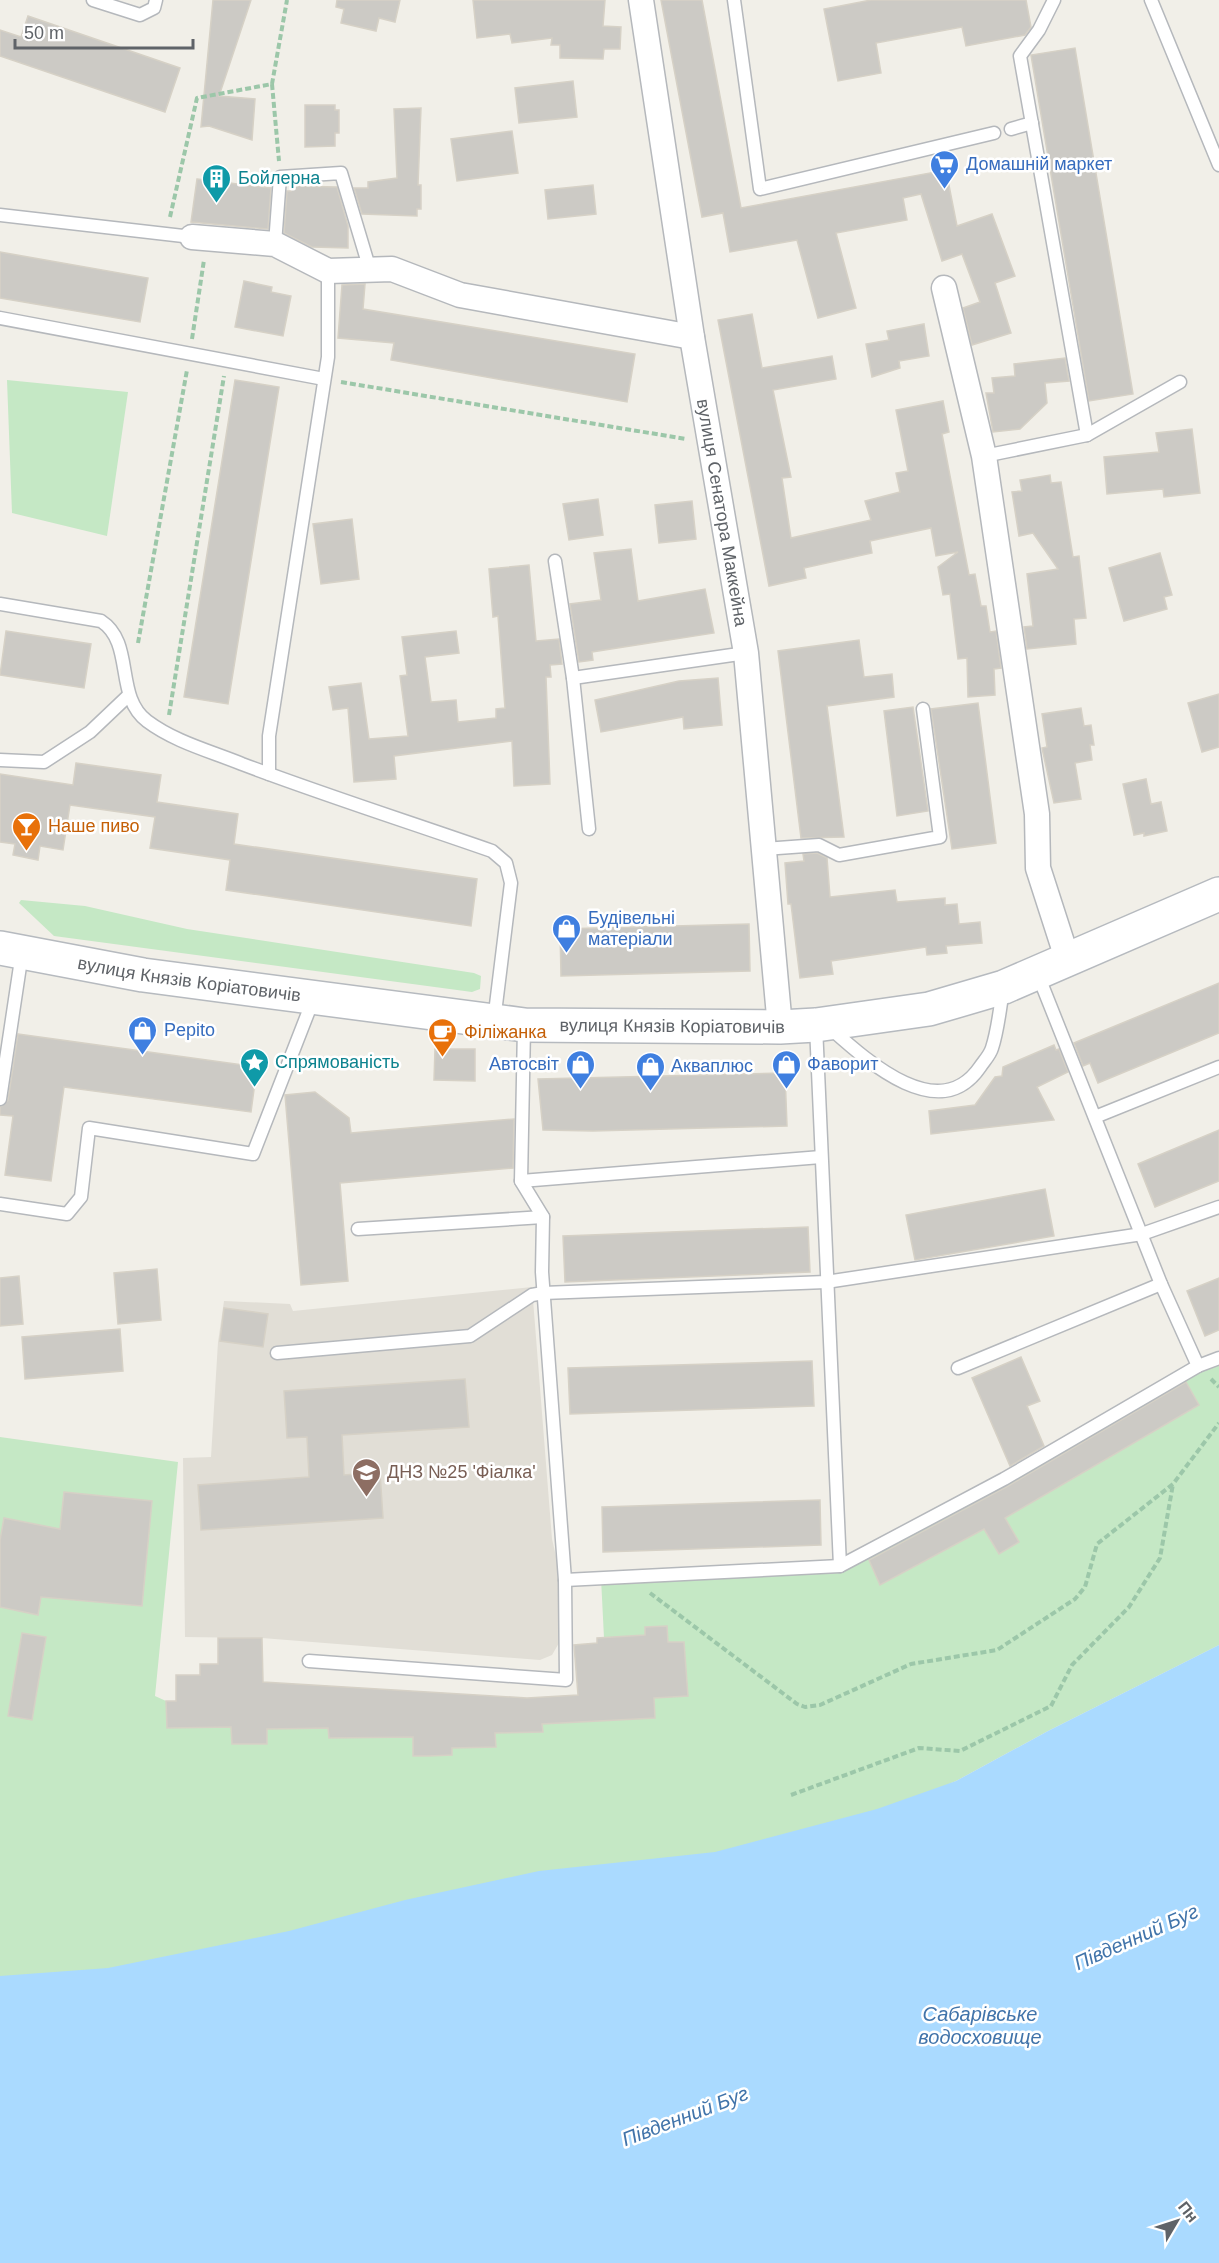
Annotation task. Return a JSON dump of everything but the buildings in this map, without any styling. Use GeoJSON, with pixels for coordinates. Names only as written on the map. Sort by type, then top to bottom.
{"type":"FeatureCollection","features":[{"type":"Feature","properties":{"kind":"main road","name":"вулиця Князів Коріатовичів"},"geometry":{"type":"LineString","coordinates":[[11,950],[143,975],[509,1023],[780,1027],[820,1024],[929,1009],[1004,987],[1219,894]]}},
{"type":"Feature","properties":{"kind":"street","name":"вулиця Сенатора Маккейна"},"geometry":{"type":"LineString","coordinates":[[641,0],[692,337],[746,653],[780,1027]]}},
{"type":"Feature","properties":{"kind":"street"},"geometry":{"type":"LineString","coordinates":[[199,238],[274,244],[328,271],[392,269],[460,295],[692,337]]}},
{"type":"Feature","properties":{"kind":"street"},"geometry":{"type":"LineString","coordinates":[[944,288],[984,456],[1037,814],[1038,868],[1067,958]]}},
{"type":"Feature","properties":{"kind":"lane"},"geometry":{"type":"LineString","coordinates":[[93,0],[140,15],[154,8],[156,0]]}},
{"type":"Feature","properties":{"kind":"lane"},"geometry":{"type":"LineString","coordinates":[[734,0],[760,189],[994,133]]}},
{"type":"Feature","properties":{"kind":"lane"},"geometry":{"type":"LineString","coordinates":[[1054,0],[1039,30],[1020,56],[1087,435]]}},
{"type":"Feature","properties":{"kind":"lane"},"geometry":{"type":"LineString","coordinates":[[1151,0],[1219,165]]}},
{"type":"Feature","properties":{"kind":"lane"},"geometry":{"type":"LineString","coordinates":[[1011,129],[1032,123]]}},
{"type":"Feature","properties":{"kind":"lane"},"geometry":{"type":"LineString","coordinates":[[274,244],[280,177],[341,172],[370,270]]}},
{"type":"Feature","properties":{"kind":"lane"},"geometry":{"type":"LineString","coordinates":[[0,215],[166,236],[199,238]]}},
{"type":"Feature","properties":{"kind":"lane"},"geometry":{"type":"LineString","coordinates":[[269,774],[268,736],[328,357],[328,271]]}},
{"type":"Feature","properties":{"kind":"lane"},"geometry":{"type":"LineString","coordinates":[[0,318],[324,379]]}},
{"type":"Feature","properties":{"kind":"lane"},"geometry":{"type":"LineString","coordinates":[[984,456],[1087,435],[1180,382]]}},
{"type":"Feature","properties":{"kind":"lane"},"geometry":{"type":"LineString","coordinates":[[555,561],[573,678],[589,829]]}},
{"type":"Feature","properties":{"kind":"lane"},"geometry":{"type":"LineString","coordinates":[[0,604],[101,621],[111,628],[118,639],[129,695],[144,718],[166,735],[269,774],[492,851],[506,863],[511,883],[509,1023],[520,1181],[543,1217],[543,1293],[565,1580],[566,1680],[309,1661]]}},
{"type":"Feature","properties":{"kind":"lane"},"geometry":{"type":"LineString","coordinates":[[573,678],[746,653]]}},
{"type":"Feature","properties":{"kind":"lane"},"geometry":{"type":"LineString","coordinates":[[0,760],[44,762],[90,732],[129,695]]}},
{"type":"Feature","properties":{"kind":"lane"},"geometry":{"type":"LineString","coordinates":[[764,849],[819,845],[839,855],[940,837],[923,709]]}},
{"type":"Feature","properties":{"kind":"lane"},"geometry":{"type":"LineString","coordinates":[[0,1099],[11,950]]}},
{"type":"Feature","properties":{"kind":"lane"},"geometry":{"type":"LineString","coordinates":[[1037,971],[1161,1284],[1198,1366]]}},
{"type":"Feature","properties":{"kind":"lane"},"geometry":{"type":"LineString","coordinates":[[820,1024],[873,1066],[897,1081],[931,1090],[960,1088],[967,1084],[992,1050],[1004,987]]}},
{"type":"Feature","properties":{"kind":"lane"},"geometry":{"type":"LineString","coordinates":[[0,1204],[67,1214],[81,1197],[89,1128],[253,1154],[313,999]]}},
{"type":"Feature","properties":{"kind":"lane"},"geometry":{"type":"LineString","coordinates":[[820,1024],[821,1157],[840,1566]]}},
{"type":"Feature","properties":{"kind":"lane"},"geometry":{"type":"LineString","coordinates":[[1095,1117],[1219,1067]]}},
{"type":"Feature","properties":{"kind":"lane"},"geometry":{"type":"LineString","coordinates":[[520,1181],[821,1157]]}},
{"type":"Feature","properties":{"kind":"lane"},"geometry":{"type":"LineString","coordinates":[[277,1353],[470,1336],[532,1295],[543,1293],[826,1282],[1142,1234],[1219,1207]]}},
{"type":"Feature","properties":{"kind":"lane"},"geometry":{"type":"LineString","coordinates":[[358,1229],[543,1217]]}},
{"type":"Feature","properties":{"kind":"lane"},"geometry":{"type":"LineString","coordinates":[[958,1368],[1161,1284]]}},
{"type":"Feature","properties":{"kind":"lane"},"geometry":{"type":"LineString","coordinates":[[565,1580],[840,1566],[1004,1479],[1198,1366],[1219,1358]]}},
{"type":"Feature","properties":{"kind":"path"},"geometry":{"type":"LineString","coordinates":[[280,177],[272,84],[287,0]]}},
{"type":"Feature","properties":{"kind":"path"},"geometry":{"type":"LineString","coordinates":[[166,236],[197,98],[272,84]]}},
{"type":"Feature","properties":{"kind":"path"},"geometry":{"type":"LineString","coordinates":[[137,648],[190,354],[199,238]]}},
{"type":"Feature","properties":{"kind":"path"},"geometry":{"type":"LineString","coordinates":[[166,735],[227,361]]}},
{"type":"Feature","properties":{"kind":"path"},"geometry":{"type":"LineString","coordinates":[[324,379],[710,443]]}},
{"type":"Feature","properties":{"kind":"path"},"geometry":{"type":"LineString","coordinates":[[628,1577],[797,1704],[805,1707],[820,1705],[904,1666],[988,1652],[1006,1646],[1082,1593],[1096,1544],[1173,1484],[1219,1423]]}},
{"type":"Feature","properties":{"kind":"path"},"geometry":{"type":"LineString","coordinates":[[790,1795],[919,1748],[960,1750],[1051,1706],[1057,1699],[1072,1665],[1129,1607],[1160,1558],[1173,1484]]}},
{"type":"Feature","properties":{"kind":"shaded area","name":"ДНЗ №25 'Фіалка'"},"geometry":{"type":"Polygon","coordinates":[[[532,1287],[552,1539],[558,1565],[559,1643],[552,1655],[540,1660],[262,1638],[185,1637],[183,1458],[211,1457],[218,1342],[224,1301],[290,1304],[293,1311],[532,1287]]]}},
{"type":"Feature","properties":{"kind":"green space"},"geometry":{"type":"Polygon","coordinates":[[[7,380],[128,392],[107,536],[12,513],[7,380]]]}},
{"type":"Feature","properties":{"kind":"green space"},"geometry":{"type":"Polygon","coordinates":[[[21,900],[85,906],[187,929],[474,973],[481,976],[480,989],[472,992],[54,936],[19,903],[21,900]]]}},
{"type":"Feature","properties":{"kind":"green space"},"geometry":{"type":"Polygon","coordinates":[[[1219,1358],[1219,1645],[1048,1731],[956,1781],[703,1890],[0,2007],[0,1437],[178,1462],[155,1696],[166,1701],[231,1706],[232,1744],[267,1744],[267,1721],[328,1728],[329,1738],[413,1737],[414,1756],[452,1755],[452,1748],[495,1747],[495,1733],[542,1724],[654,1718],[654,1698],[683,1642],[668,1642],[667,1626],[645,1627],[645,1636],[604,1638],[601,1578],[840,1565],[1219,1358]]]}},
{"type":"Feature","properties":{"kind":"water","name":"Сабарівське водосховище"},"geometry":{"type":"Polygon","coordinates":[[[1219,1645],[1219,2263],[0,2263],[0,1976],[108,1968],[289,1931],[405,1900],[539,1871],[715,1852],[877,1809],[956,1781],[1048,1731],[1219,1645]]]}},
{"type":"Feature","properties":{"kind":"place","name":"Домашній маркет"},"geometry":{"type":"Point","coordinates":[945,190]}},
{"type":"Feature","properties":{"kind":"place","name":"Бойлерна"},"geometry":{"type":"Point","coordinates":[217,204]}},
{"type":"Feature","properties":{"kind":"place","name":"Наше пиво"},"geometry":{"type":"Point","coordinates":[27,852]}},
{"type":"Feature","properties":{"kind":"place","name":"Будівельні матеріали"},"geometry":{"type":"Point","coordinates":[567,954]}},
{"type":"Feature","properties":{"kind":"place","name":"Pepito"},"geometry":{"type":"Point","coordinates":[143,1056]}},
{"type":"Feature","properties":{"kind":"place","name":"Філіжанка"},"geometry":{"type":"Point","coordinates":[443,1058]}},
{"type":"Feature","properties":{"kind":"place","name":"Спрямованість"},"geometry":{"type":"Point","coordinates":[254,1088]}},
{"type":"Feature","properties":{"kind":"place","name":"Автосвіт"},"geometry":{"type":"Point","coordinates":[580,1090]}},
{"type":"Feature","properties":{"kind":"place","name":"Фаворит"},"geometry":{"type":"Point","coordinates":[786,1090]}},
{"type":"Feature","properties":{"kind":"place","name":"Акваплюс"},"geometry":{"type":"Point","coordinates":[650,1092]}},
{"type":"Feature","properties":{"kind":"place","name":"ДНЗ №25 'Фіалка'"},"geometry":{"type":"Point","coordinates":[366,1498]}},
{"type":"Feature","properties":{"kind":"water label","name":"Південний Буг"},"geometry":{"type":"Point","coordinates":[1136,1937]}},
{"type":"Feature","properties":{"kind":"water label","name":"Південний Буг"},"geometry":{"type":"Point","coordinates":[685,2116]}}]}
